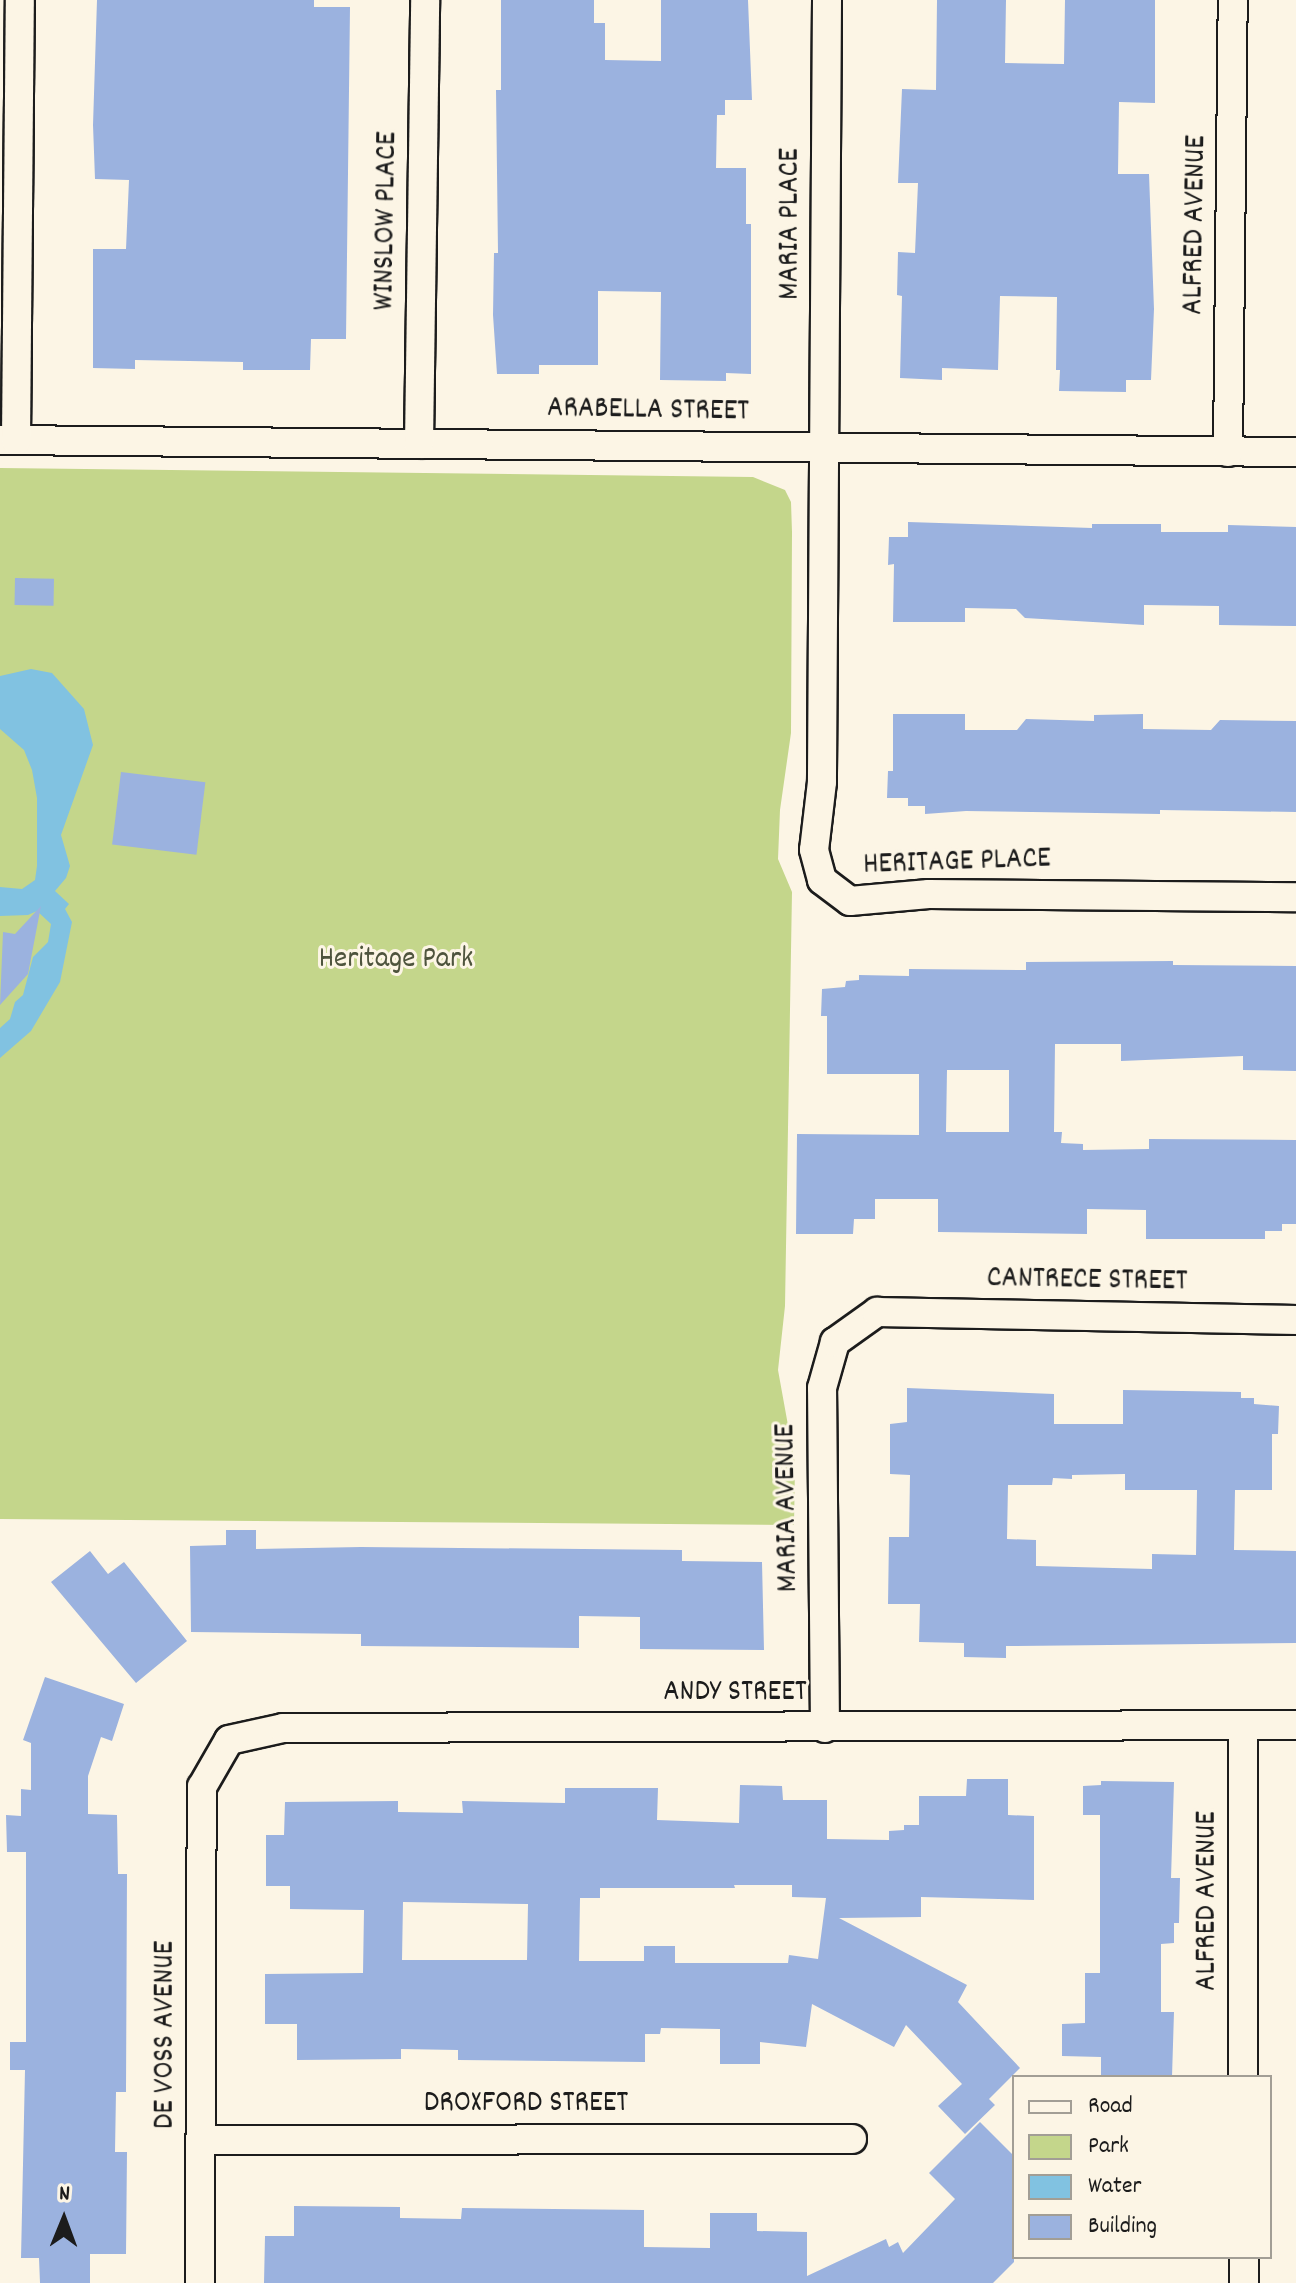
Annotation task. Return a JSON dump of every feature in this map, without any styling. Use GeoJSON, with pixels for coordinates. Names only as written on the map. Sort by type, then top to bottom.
{"type":"FeatureCollection","features":[{"type":"Feature","properties":{"kind":"street"},"geometry":{"type":"LineString","coordinates":[[8,440],[20,0]]}},
{"type":"Feature","properties":{"kind":"street","name":"WINSLOW PLACE"},"geometry":{"type":"LineString","coordinates":[[419,444],[425,0]]}},
{"type":"Feature","properties":{"kind":"street","name":"MARIA PLACE"},"geometry":{"type":"LineString","coordinates":[[825,447],[827,0]]}},
{"type":"Feature","properties":{"kind":"street","name":"ALFRED AVENUE"},"geometry":{"type":"LineString","coordinates":[[1228,452],[1233,0]]}},
{"type":"Feature","properties":{"kind":"street","name":"ARABELLA STREET"},"geometry":{"type":"LineString","coordinates":[[8,440],[1296,452]]}},
{"type":"Feature","properties":{"kind":"street","name":"HERITAGE PLACE"},"geometry":{"type":"LineString","coordinates":[[825,447],[822,782],[814,850],[822,880],[850,901],[929,894],[1296,897]]}},
{"type":"Feature","properties":{"kind":"street","name":"CANTRECE STREET"},"geometry":{"type":"LineString","coordinates":[[877,1312],[1296,1320]]}},
{"type":"Feature","properties":{"kind":"street","name":"MARIA AVENUE"},"geometry":{"type":"LineString","coordinates":[[825,1728],[822,1388],[835,1342],[877,1312]]}},
{"type":"Feature","properties":{"kind":"street","name":"ALFRED AVENUE"},"geometry":{"type":"LineString","coordinates":[[1243,1725],[1243,2075]]}},
{"type":"Feature","properties":{"kind":"street","name":"ANDY STREET"},"geometry":{"type":"LineString","coordinates":[[202,1787],[229,1740],[283,1728],[1296,1725]]}},
{"type":"Feature","properties":{"kind":"street","name":"DE VOSS AVENUE"},"geometry":{"type":"LineString","coordinates":[[200,2283],[202,1787]]}},
{"type":"Feature","properties":{"kind":"street","name":"DROXFORD STREET"},"geometry":{"type":"LineString","coordinates":[[200,2140],[852,2139]]}},
{"type":"Feature","properties":{"kind":"street"},"geometry":{"type":"LineString","coordinates":[[1244,2259],[1244,2283]]}},
{"type":"Feature","properties":{"kind":"green space","name":"Heritage Park"},"geometry":{"type":"Polygon","coordinates":[[[0,468],[753,477],[785,490],[791,502],[792,532],[791,733],[780,810],[778,859],[792,892],[785,1306],[778,1370],[795,1464],[794,1525],[0,1519],[0,468]]]}},
{"type":"Feature","properties":{"kind":"water"},"geometry":{"type":"Polygon","coordinates":[[[31,669],[52,673],[84,709],[93,745],[61,835],[70,866],[66,878],[55,891],[69,904],[65,909],[72,922],[60,982],[31,1031],[0,1058],[0,1028],[10,1019],[15,1002],[23,995],[33,957],[48,942],[51,924],[37,911],[28,915],[0,916],[0,887],[22,889],[35,880],[37,866],[37,798],[32,770],[24,750],[0,729],[0,676],[31,669]]]}},
{"type":"Feature","properties":{"kind":"building"},"geometry":{"type":"Polygon","coordinates":[[[97,0],[314,0],[314,7],[350,7],[346,339],[311,339],[310,370],[243,370],[243,362],[135,360],[135,369],[93,368],[93,249],[126,249],[129,180],[95,179],[93,125],[97,0]]]}},
{"type":"Feature","properties":{"kind":"building"},"geometry":{"type":"Polygon","coordinates":[[[501,0],[594,0],[594,23],[605,23],[605,60],[661,61],[661,0],[748,0],[752,100],[725,100],[725,115],[717,115],[716,168],[746,168],[746,224],[751,224],[751,374],[726,373],[726,381],[660,380],[661,292],[598,291],[598,365],[539,365],[539,374],[497,374],[493,315],[494,253],[498,253],[496,90],[501,90],[501,0]]]}},
{"type":"Feature","properties":{"kind":"building"},"geometry":{"type":"Polygon","coordinates":[[[937,0],[1006,0],[1005,63],[1064,64],[1065,0],[1155,0],[1155,103],[1119,102],[1118,174],[1149,174],[1154,309],[1151,380],[1126,380],[1126,392],[1059,391],[1060,370],[1056,370],[1057,297],[1000,296],[998,370],[942,368],[942,380],[900,378],[902,296],[897,295],[898,252],[915,253],[918,183],[898,183],[902,89],[936,90],[937,0]]]}},
{"type":"Feature","properties":{"kind":"building"},"geometry":{"type":"Polygon","coordinates":[[[908,522],[1092,528],[1092,524],[1161,524],[1161,532],[1228,532],[1228,525],[1296,527],[1296,626],[1219,625],[1219,606],[1144,605],[1144,625],[1025,618],[1016,609],[965,608],[965,622],[893,622],[894,564],[888,565],[889,537],[908,537],[908,522]]]}},
{"type":"Feature","properties":{"kind":"building"},"geometry":{"type":"Polygon","coordinates":[[[15,578],[54,579],[54,606],[15,605],[15,578]]]}},
{"type":"Feature","properties":{"kind":"building"},"geometry":{"type":"Polygon","coordinates":[[[893,714],[965,714],[965,730],[1017,730],[1026,719],[1094,721],[1094,715],[1143,714],[1143,729],[1211,730],[1220,720],[1296,721],[1296,812],[1160,810],[1160,814],[966,811],[925,814],[925,806],[908,806],[908,798],[887,798],[888,771],[893,771],[893,714]]]}},
{"type":"Feature","properties":{"kind":"building"},"geometry":{"type":"Polygon","coordinates":[[[121,772],[205,782],[196,855],[112,844],[121,772]]]}},
{"type":"Feature","properties":{"kind":"building"},"geometry":{"type":"Polygon","coordinates":[[[41,906],[28,974],[0,1005],[3,932],[15,934],[41,906]]]}},
{"type":"Feature","properties":{"kind":"building"},"geometry":{"type":"Polygon","coordinates":[[[1173,961],[1173,965],[1296,966],[1296,1071],[1243,1070],[1243,1056],[1121,1061],[1121,1044],[1055,1044],[1054,1132],[1062,1132],[1061,1143],[1083,1144],[1083,1150],[1149,1149],[1149,1139],[1296,1140],[1296,1224],[1282,1224],[1282,1231],[1265,1231],[1265,1239],[1146,1239],[1146,1210],[1087,1209],[1087,1234],[938,1232],[938,1199],[875,1199],[875,1219],[854,1219],[853,1234],[796,1234],[797,1134],[919,1135],[919,1074],[827,1074],[827,1016],[821,1016],[822,989],[845,987],[846,981],[859,980],[859,975],[909,976],[909,969],[1026,970],[1026,962],[1173,961]],[[947,1070],[946,1132],[1009,1132],[1009,1070],[947,1070]]]}},
{"type":"Feature","properties":{"kind":"building"},"geometry":{"type":"Polygon","coordinates":[[[907,1388],[1054,1394],[1054,1424],[1123,1424],[1123,1390],[1241,1392],[1241,1398],[1254,1398],[1254,1404],[1279,1406],[1278,1434],[1272,1434],[1272,1490],[1235,1490],[1234,1550],[1296,1551],[1296,1643],[1006,1646],[1006,1658],[964,1657],[964,1643],[919,1642],[920,1604],[888,1604],[889,1537],[909,1537],[910,1475],[890,1474],[890,1424],[907,1422],[907,1388]],[[1125,1474],[1072,1475],[1072,1479],[1053,1478],[1052,1485],[1008,1485],[1007,1539],[1036,1540],[1036,1566],[1152,1569],[1152,1554],[1196,1555],[1197,1490],[1125,1490],[1125,1474]]]}},
{"type":"Feature","properties":{"kind":"building"},"geometry":{"type":"Polygon","coordinates":[[[226,1530],[256,1530],[256,1549],[682,1550],[682,1561],[762,1562],[764,1650],[640,1649],[640,1617],[579,1616],[579,1648],[361,1646],[361,1634],[191,1632],[190,1546],[226,1545],[226,1530]]]}},
{"type":"Feature","properties":{"kind":"building"},"geometry":{"type":"Polygon","coordinates":[[[90,1551],[108,1574],[124,1562],[187,1641],[136,1683],[51,1582],[90,1551]]]}},
{"type":"Feature","properties":{"kind":"building"},"geometry":{"type":"Polygon","coordinates":[[[45,1677],[124,1704],[112,1741],[101,1737],[88,1776],[88,1814],[117,1815],[118,1874],[127,1874],[126,2092],[116,2092],[115,2152],[127,2152],[126,2254],[90,2254],[90,2283],[40,2283],[39,2258],[21,2258],[25,2070],[10,2070],[10,2042],[26,2042],[26,1852],[7,1852],[6,1815],[21,1816],[21,1789],[31,1790],[31,1743],[23,1740],[45,1677]]]}},
{"type":"Feature","properties":{"kind":"building"},"geometry":{"type":"Polygon","coordinates":[[[967,1779],[1008,1779],[1008,1815],[1034,1816],[1034,1900],[921,1897],[921,1917],[839,1918],[967,1985],[958,2002],[1020,2068],[989,2099],[995,2105],[965,2134],[938,2106],[962,2084],[906,2025],[894,2047],[812,2004],[806,2047],[760,2042],[760,2064],[720,2064],[720,2029],[661,2028],[660,2034],[645,2034],[645,2062],[458,2060],[458,2050],[401,2049],[401,2059],[297,2060],[297,2024],[265,2024],[265,1974],[363,1973],[364,1910],[290,1909],[290,1886],[266,1886],[266,1835],[284,1835],[285,1802],[398,1801],[398,1812],[463,1813],[462,1801],[565,1803],[565,1788],[658,1788],[657,1820],[739,1823],[740,1785],[782,1786],[783,1800],[827,1800],[827,1839],[889,1840],[889,1831],[904,1830],[904,1825],[919,1825],[919,1796],[966,1796],[967,1779]],[[792,1885],[600,1888],[600,1898],[580,1898],[579,1961],[644,1961],[644,1946],[675,1946],[675,1963],[788,1963],[789,1955],[818,1959],[826,1898],[792,1897],[792,1885]],[[403,1902],[402,1960],[527,1960],[528,1904],[403,1902]]]}},
{"type":"Feature","properties":{"kind":"building"},"geometry":{"type":"Polygon","coordinates":[[[1101,1781],[1174,1782],[1171,1878],[1180,1878],[1179,1923],[1174,1923],[1174,1943],[1161,1944],[1161,2012],[1174,2012],[1172,2075],[1101,2075],[1101,2057],[1062,2056],[1062,2024],[1085,2023],[1085,1973],[1100,1973],[1100,1815],[1083,1815],[1083,1786],[1101,1785],[1101,1781]]]}},
{"type":"Feature","properties":{"kind":"building"},"geometry":{"type":"Polygon","coordinates":[[[980,2122],[1012,2154],[1014,2262],[993,2283],[264,2283],[265,2236],[294,2236],[294,2206],[400,2207],[400,2218],[461,2219],[462,2208],[644,2210],[644,2247],[710,2248],[710,2213],[757,2213],[757,2231],[807,2232],[807,2276],[886,2239],[889,2247],[898,2242],[903,2253],[955,2199],[929,2173],[980,2122]]]}}]}
